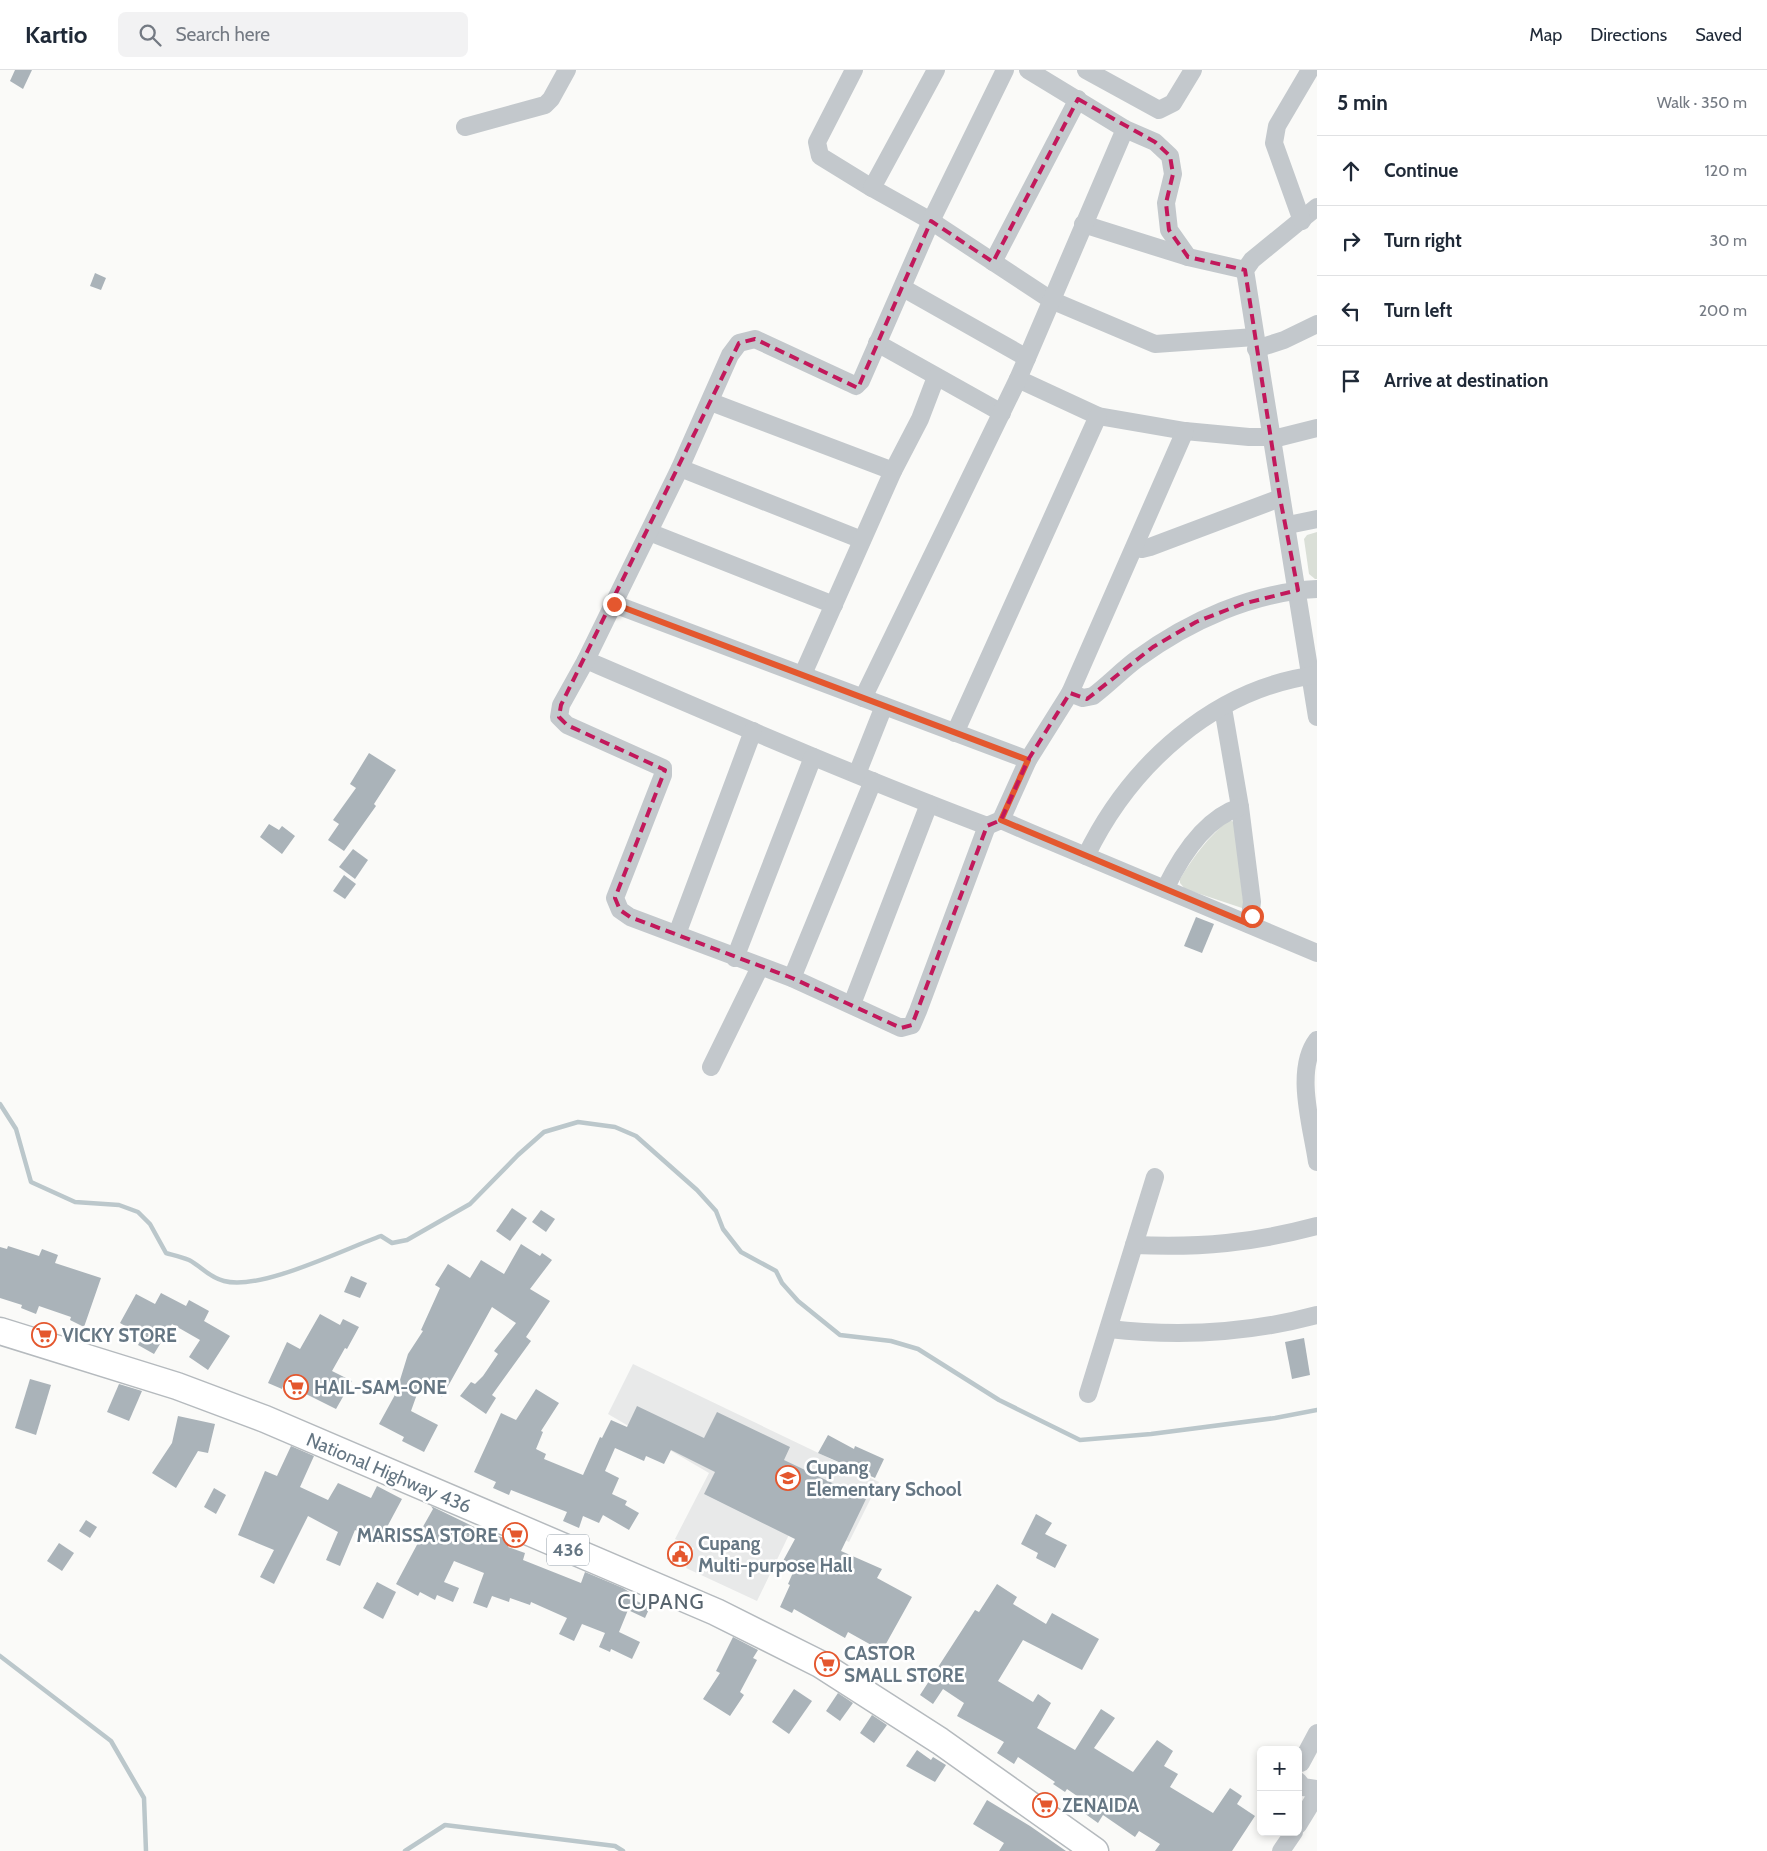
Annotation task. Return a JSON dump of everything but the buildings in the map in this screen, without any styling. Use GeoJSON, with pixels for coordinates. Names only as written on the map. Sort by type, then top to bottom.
{"type":"FeatureCollection","features":[{"type":"Feature","properties":{"kind":"main road","name":"National Highway 436"},"geometry":{"type":"LineString","coordinates":[[0,1331],[177,1386],[265,1418],[716,1612],[820,1664],[940,1741],[1096,1851]]}},
{"type":"Feature","properties":{"kind":"street"},"geometry":{"type":"LineString","coordinates":[[465,127],[545,105],[551,99],[567,70]]}},
{"type":"Feature","properties":{"kind":"street"},"geometry":{"type":"LineString","coordinates":[[854,70],[816,142],[820,156],[931,221],[1051,300],[1155,344],[1255,343],[1284,340],[1317,324]]}},
{"type":"Feature","properties":{"kind":"street"},"geometry":{"type":"LineString","coordinates":[[872,188],[936,70]]}},
{"type":"Feature","properties":{"kind":"street"},"geometry":{"type":"LineString","coordinates":[[1005,70],[931,221],[861,381],[856,386],[754,339],[739,343],[730,355],[711,402],[680,468],[586,660],[561,705],[559,717],[567,725],[663,768],[663,775],[615,898],[620,910],[630,917],[792,978],[901,1028],[912,1025],[994,823],[1028,760],[1070,692],[1185,431]]}},
{"type":"Feature","properties":{"kind":"street"},"geometry":{"type":"LineString","coordinates":[[1028,70],[1125,129],[1155,142],[1170,156],[1173,174],[1166,203],[1169,230],[1188,257]]}},
{"type":"Feature","properties":{"kind":"street"},"geometry":{"type":"LineString","coordinates":[[1086,70],[1159,110],[1173,103],[1193,70]]}},
{"type":"Feature","properties":{"kind":"street"},"geometry":{"type":"LineString","coordinates":[[1302,221],[1274,143],[1277,126],[1310,70]]}},
{"type":"Feature","properties":{"kind":"street"},"geometry":{"type":"LineString","coordinates":[[993,262],[1078,99]]}},
{"type":"Feature","properties":{"kind":"street"},"geometry":{"type":"LineString","coordinates":[[864,698],[1028,358],[1125,129]]}},
{"type":"Feature","properties":{"kind":"street"},"geometry":{"type":"LineString","coordinates":[[1317,207],[1252,260],[1244,270],[1255,343],[1273,437],[1280,498],[1288,525],[1314,675],[1317,717]]}},
{"type":"Feature","properties":{"kind":"street"},"geometry":{"type":"LineString","coordinates":[[1084,224],[1188,257],[1244,270]]}},
{"type":"Feature","properties":{"kind":"street"},"geometry":{"type":"LineString","coordinates":[[903,288],[1028,358]]}},
{"type":"Feature","properties":{"kind":"street"},"geometry":{"type":"LineString","coordinates":[[877,343],[1002,413]]}},
{"type":"Feature","properties":{"kind":"street"},"geometry":{"type":"LineString","coordinates":[[803,674],[893,471],[920,419],[936,377]]}},
{"type":"Feature","properties":{"kind":"street"},"geometry":{"type":"LineString","coordinates":[[1018,379],[1098,416],[1185,431],[1249,437],[1273,437],[1290,436],[1317,428]]}},
{"type":"Feature","properties":{"kind":"street"},"geometry":{"type":"LineString","coordinates":[[711,402],[893,471]]}},
{"type":"Feature","properties":{"kind":"street"},"geometry":{"type":"LineString","coordinates":[[955,733],[1098,416]]}},
{"type":"Feature","properties":{"kind":"street"},"geometry":{"type":"LineString","coordinates":[[680,468],[862,540]]}},
{"type":"Feature","properties":{"kind":"street"},"geometry":{"type":"LineString","coordinates":[[1135,546],[1142,549],[1150,547],[1280,498]]}},
{"type":"Feature","properties":{"kind":"street"},"geometry":{"type":"LineString","coordinates":[[1288,525],[1317,519]]}},
{"type":"Feature","properties":{"kind":"street"},"geometry":{"type":"LineString","coordinates":[[649,532],[834,605]]}},
{"type":"Feature","properties":{"kind":"street"},"geometry":{"type":"LineString","coordinates":[[1070,692],[1087,699],[1154,647],[1196,622],[1276,593],[1317,589]]}},
{"type":"Feature","properties":{"kind":"street"},"geometry":{"type":"LineString","coordinates":[[614,604],[1028,760]]}},
{"type":"Feature","properties":{"kind":"street"},"geometry":{"type":"LineString","coordinates":[[586,660],[813,757],[929,804],[994,823],[1086,856],[1317,953]]}},
{"type":"Feature","properties":{"kind":"street"},"geometry":{"type":"LineString","coordinates":[[1086,856],[1107,815],[1145,767],[1181,734],[1223,708],[1260,690],[1314,675]]}},
{"type":"Feature","properties":{"kind":"street"},"geometry":{"type":"LineString","coordinates":[[792,978],[865,778],[884,706]]}},
{"type":"Feature","properties":{"kind":"street"},"geometry":{"type":"LineString","coordinates":[[1223,708],[1240,807],[1252,902],[1249,924]]}},
{"type":"Feature","properties":{"kind":"street"},"geometry":{"type":"LineString","coordinates":[[677,934],[753,731]]}},
{"type":"Feature","properties":{"kind":"street"},"geometry":{"type":"LineString","coordinates":[[735,958],[813,757]]}},
{"type":"Feature","properties":{"kind":"street"},"geometry":{"type":"LineString","coordinates":[[852,1004],[929,804]]}},
{"type":"Feature","properties":{"kind":"street"},"geometry":{"type":"LineString","coordinates":[[1164,889],[1178,864],[1205,831],[1225,814],[1240,807]]}},
{"type":"Feature","properties":{"kind":"street"},"geometry":{"type":"LineString","coordinates":[[711,1066],[760,967]]}},
{"type":"Feature","properties":{"kind":"street"},"geometry":{"type":"LineString","coordinates":[[1317,1040],[1310,1052],[1305,1073],[1317,1162]]}},
{"type":"Feature","properties":{"kind":"street"},"geometry":{"type":"LineString","coordinates":[[1088,1394],[1155,1177]]}},
{"type":"Feature","properties":{"kind":"street"},"geometry":{"type":"LineString","coordinates":[[1134,1245],[1171,1247],[1226,1245],[1282,1235],[1317,1226]]}},
{"type":"Feature","properties":{"kind":"street"},"geometry":{"type":"LineString","coordinates":[[1109,1329],[1172,1333],[1215,1331],[1278,1324],[1317,1316]]}},
{"type":"Feature","properties":{"kind":"street"},"geometry":{"type":"LineString","coordinates":[[1305,1764],[1317,1733]]}},
{"type":"Feature","properties":{"kind":"street"},"geometry":{"type":"LineString","coordinates":[[1302,1785],[1310,1790],[1317,1788]]}},
{"type":"Feature","properties":{"kind":"street"},"geometry":{"type":"LineString","coordinates":[[1302,1818],[1317,1794]]}},
{"type":"Feature","properties":{"kind":"street"},"geometry":{"type":"LineString","coordinates":[[1282,1851],[1291,1836]]}},
{"type":"Feature","properties":{"kind":"highlighted area"},"geometry":{"type":"Polygon","coordinates":[[[1078,99],[1155,142],[1170,156],[1173,174],[1166,203],[1169,230],[1188,257],[1245,270],[1280,498],[1298,590],[1242,604],[1196,622],[1153,647],[1087,699],[1070,693],[1028,760],[1001,820],[987,826],[912,1025],[901,1028],[792,978],[630,917],[620,910],[615,898],[665,770],[567,725],[559,717],[561,705],[739,343],[755,339],[858,388],[931,221],[993,262],[1078,99]]]}},
{"type":"Feature","properties":{"kind":"shaded area"},"geometry":{"type":"Polygon","coordinates":[[[1317,532],[1317,579],[1315,579],[1309,574],[1304,539],[1307,535],[1317,532]]]}},
{"type":"Feature","properties":{"kind":"shaded area"},"geometry":{"type":"Polygon","coordinates":[[[1229,820],[1234,822],[1244,907],[1242,908],[1185,889],[1180,883],[1180,879],[1202,847],[1229,820]]]}},
{"type":"Feature","properties":{"kind":"shaded area","name":"Cupang Elementary School"},"geometry":{"type":"Polygon","coordinates":[[[633,1364],[879,1482],[849,1542],[798,1516],[757,1601],[686,1568],[694,1548],[675,1539],[709,1473],[608,1414],[633,1364]]]}},
{"type":"Feature","properties":{"kind":"waterway"},"geometry":{"type":"LineString","coordinates":[[0,1104],[16,1129],[31,1182],[75,1202],[119,1205],[138,1212],[150,1224],[166,1253],[189,1260],[213,1277],[224,1281],[259,1280],[280,1275],[381,1236],[392,1243],[407,1240],[470,1204],[518,1155],[544,1132],[578,1122],[615,1127],[636,1136],[697,1190],[716,1211],[723,1229],[741,1252],[776,1271],[782,1283],[798,1301],[840,1335],[891,1341],[918,1349],[999,1400],[1080,1440],[1151,1434],[1275,1418],[1317,1410]]}},
{"type":"Feature","properties":{"kind":"waterway"},"geometry":{"type":"LineString","coordinates":[[0,1656],[111,1741],[144,1798],[146,1851]]}},
{"type":"Feature","properties":{"kind":"waterway"},"geometry":{"type":"LineString","coordinates":[[405,1851],[445,1825],[615,1846],[623,1851]]}},
{"type":"Feature","properties":{"kind":"place","name":"VICKY STORE"},"geometry":{"type":"Point","coordinates":[44,1335]}},
{"type":"Feature","properties":{"kind":"place","name":"HAIL-SAM-ONE"},"geometry":{"type":"Point","coordinates":[296,1387]}},
{"type":"Feature","properties":{"kind":"place","name":"Cupang Elementary School"},"geometry":{"type":"Point","coordinates":[788,1478]}},
{"type":"Feature","properties":{"kind":"place","name":"MARISSA STORE"},"geometry":{"type":"Point","coordinates":[515,1535]}},
{"type":"Feature","properties":{"kind":"place","name":"Cupang Multi-purpose Hall"},"geometry":{"type":"Point","coordinates":[680,1554]}},
{"type":"Feature","properties":{"kind":"place","name":"CASTOR SMALL STORE"},"geometry":{"type":"Point","coordinates":[827,1664]}},
{"type":"Feature","properties":{"kind":"place","name":"ZENAIDA"},"geometry":{"type":"Point","coordinates":[1045,1805]}},
{"type":"Feature","properties":{"kind":"district","name":"CUPANG"},"geometry":{"type":"Point","coordinates":[661,1601]}},
{"type":"Feature","properties":{"kind":"route"},"geometry":{"type":"LineString","coordinates":[[614,604],[1028,760],[1001,820],[1017,825],[1031,833],[1249,924],[1252,916]]}}]}
